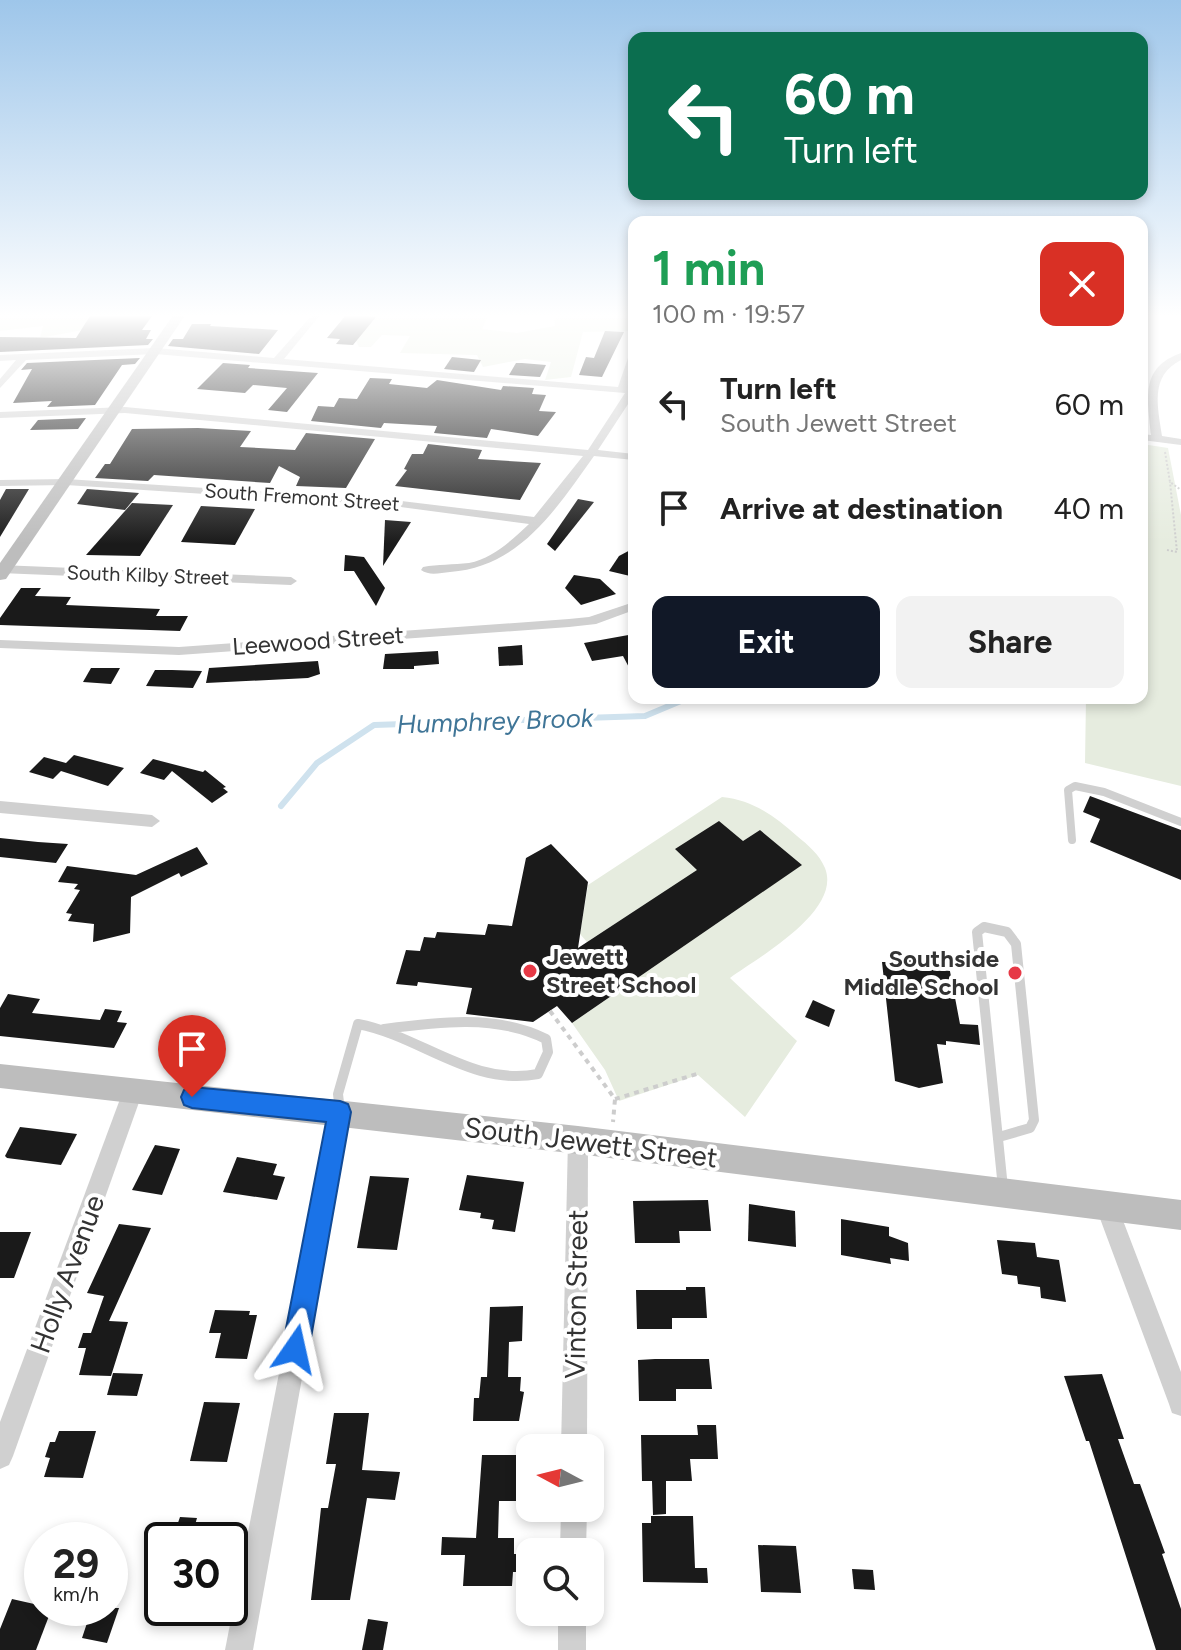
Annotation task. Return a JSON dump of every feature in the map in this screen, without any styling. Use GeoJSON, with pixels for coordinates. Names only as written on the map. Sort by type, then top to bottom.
{"type":"FeatureCollection","features":[{"type":"Feature","properties":{"kind":"street"},"geometry":{"type":"LineString","coordinates":[[2,571],[127,391]]}},
{"type":"Feature","properties":{"kind":"street"},"geometry":{"type":"LineString","coordinates":[[1154,391],[1161,442]]}},
{"type":"Feature","properties":{"kind":"street"},"geometry":{"type":"LineString","coordinates":[[427,570],[478,565],[493,559],[536,521],[590,454],[628,392]]}},
{"type":"Feature","properties":{"kind":"street"},"geometry":{"type":"LineString","coordinates":[[0,415],[114,410],[628,457]]}},
{"type":"Feature","properties":{"kind":"street"},"geometry":{"type":"LineString","coordinates":[[1148,439],[1181,442]]}},
{"type":"Feature","properties":{"kind":"street","name":"South Fremont Street"},"geometry":{"type":"LineString","coordinates":[[0,483],[66,482],[439,506],[536,521]]}},
{"type":"Feature","properties":{"kind":"street","name":"South Kilby Street"},"geometry":{"type":"LineString","coordinates":[[2,571],[291,581]]}},
{"type":"Feature","properties":{"kind":"street","name":"Leewood Street"},"geometry":{"type":"LineString","coordinates":[[0,644],[179,651],[569,623],[600,618],[628,608]]}},
{"type":"Feature","properties":{"kind":"street"},"geometry":{"type":"LineString","coordinates":[[0,807],[152,821]]}},
{"type":"Feature","properties":{"kind":"street","name":"South Jewett Street"},"geometry":{"type":"LineString","coordinates":[[0,1076],[578,1140],[1181,1215]]}},
{"type":"Feature","properties":{"kind":"street","name":"Holly Avenue"},"geometry":{"type":"LineString","coordinates":[[0,1456],[133,1091]]}},
{"type":"Feature","properties":{"kind":"street"},"geometry":{"type":"LineString","coordinates":[[239,1650],[340,1112]]}},
{"type":"Feature","properties":{"kind":"street","name":"Vinton Street"},"geometry":{"type":"LineString","coordinates":[[574,1434],[578,1140]]}},
{"type":"Feature","properties":{"kind":"street"},"geometry":{"type":"LineString","coordinates":[[1106,1205],[1181,1404]]}},
{"type":"Feature","properties":{"kind":"street"},"geometry":{"type":"LineString","coordinates":[[572,1626],[572,1650]]}},
{"type":"Feature","properties":{"kind":"lane"},"geometry":{"type":"LineString","coordinates":[[1072,840],[1068,790],[1075,786],[1096,789],[1181,822]]}},
{"type":"Feature","properties":{"kind":"lane"},"geometry":{"type":"LineString","coordinates":[[999,1137],[1030,1128],[1034,1120],[1016,944],[1007,932],[984,927],[977,932],[1004,1192]]}},
{"type":"Feature","properties":{"kind":"lane"},"geometry":{"type":"LineString","coordinates":[[340,1112],[338,1094],[358,1024],[384,1029],[466,1067],[506,1077],[538,1074],[548,1052],[546,1039],[524,1030],[434,1021],[384,1029]]}},
{"type":"Feature","properties":{"kind":"path"},"geometry":{"type":"LineString","coordinates":[[1161,442],[1170,482],[1177,552],[1167,550]]}},
{"type":"Feature","properties":{"kind":"path"},"geometry":{"type":"LineString","coordinates":[[1170,482],[1181,490]]}},
{"type":"Feature","properties":{"kind":"path"},"geometry":{"type":"LineString","coordinates":[[550,1011],[615,1099],[612,1126]]}},
{"type":"Feature","properties":{"kind":"path"},"geometry":{"type":"LineString","coordinates":[[615,1099],[700,1073]]}},
{"type":"Feature","properties":{"kind":"shaded area"},"geometry":{"type":"Polygon","coordinates":[[[1148,445],[1168,448],[1181,515],[1181,786],[1085,763],[1086,704],[1148,704],[1148,445]]]}},
{"type":"Feature","properties":{"kind":"shaded area"},"geometry":{"type":"Polygon","coordinates":[[[722,797],[753,805],[771,816],[809,846],[825,868],[827,884],[810,916],[777,945],[730,978],[797,1041],[745,1117],[698,1075],[619,1101],[605,1070],[572,1023],[801,865],[760,830],[587,942],[580,934],[588,885],[722,797]]]}},
{"type":"Feature","properties":{"kind":"building"},"geometry":{"type":"Polygon","coordinates":[[[20,391],[104,391],[95,405],[47,407],[52,401],[13,403],[20,391]]]}},
{"type":"Feature","properties":{"kind":"building"},"geometry":{"type":"Polygon","coordinates":[[[284,391],[304,391],[287,412],[268,410],[284,391]]]}},
{"type":"Feature","properties":{"kind":"building"},"geometry":{"type":"Polygon","coordinates":[[[362,391],[533,391],[532,394],[546,395],[539,411],[556,412],[538,436],[491,429],[487,438],[434,433],[437,426],[384,423],[381,428],[311,421],[318,406],[334,407],[339,398],[357,399],[362,391]]]}},
{"type":"Feature","properties":{"kind":"building"},"geometry":{"type":"Polygon","coordinates":[[[86,418],[78,429],[30,430],[38,420],[86,418]]]}},
{"type":"Feature","properties":{"kind":"building"},"geometry":{"type":"Polygon","coordinates":[[[132,429],[251,431],[240,447],[295,450],[306,433],[375,439],[346,488],[296,486],[300,477],[279,466],[270,483],[154,475],[148,481],[95,478],[105,464],[110,464],[132,429]]]}},
{"type":"Feature","properties":{"kind":"building"},"geometry":{"type":"Polygon","coordinates":[[[428,444],[482,450],[478,459],[541,463],[520,500],[395,486],[407,470],[404,469],[412,454],[423,454],[428,444]]]}},
{"type":"Feature","properties":{"kind":"building"},"geometry":{"type":"Polygon","coordinates":[[[6,489],[29,489],[0,537],[0,500],[6,489]]]}},
{"type":"Feature","properties":{"kind":"building"},"geometry":{"type":"Polygon","coordinates":[[[87,489],[139,493],[125,510],[77,504],[87,489]]]}},
{"type":"Feature","properties":{"kind":"building"},"geometry":{"type":"Polygon","coordinates":[[[578,499],[594,502],[555,551],[547,544],[578,499]]]}},
{"type":"Feature","properties":{"kind":"building"},"geometry":{"type":"Polygon","coordinates":[[[132,503],[173,505],[140,556],[86,555],[132,503]]]}},
{"type":"Feature","properties":{"kind":"building"},"geometry":{"type":"Polygon","coordinates":[[[201,506],[255,509],[235,545],[181,542],[201,506]]]}},
{"type":"Feature","properties":{"kind":"building"},"geometry":{"type":"Polygon","coordinates":[[[385,520],[411,522],[383,566],[385,520]]]}},
{"type":"Feature","properties":{"kind":"building"},"geometry":{"type":"Polygon","coordinates":[[[628,551],[628,576],[609,571],[619,556],[628,551]]]}},
{"type":"Feature","properties":{"kind":"building"},"geometry":{"type":"Polygon","coordinates":[[[345,555],[364,557],[385,588],[376,606],[354,571],[344,571],[345,555]]]}},
{"type":"Feature","properties":{"kind":"building"},"geometry":{"type":"Polygon","coordinates":[[[574,575],[600,579],[616,594],[581,605],[565,588],[574,575]]]}},
{"type":"Feature","properties":{"kind":"building"},"geometry":{"type":"Polygon","coordinates":[[[21,588],[41,588],[35,596],[71,597],[66,605],[160,609],[156,616],[188,616],[180,631],[0,625],[0,618],[21,588]]]}},
{"type":"Feature","properties":{"kind":"building"},"geometry":{"type":"Polygon","coordinates":[[[628,635],[628,666],[623,656],[592,661],[584,643],[628,635]]]}},
{"type":"Feature","properties":{"kind":"building"},"geometry":{"type":"Polygon","coordinates":[[[522,645],[523,665],[499,666],[498,647],[522,645]]]}},
{"type":"Feature","properties":{"kind":"building"},"geometry":{"type":"Polygon","coordinates":[[[438,651],[439,664],[414,666],[414,669],[383,669],[385,654],[438,651]]]}},
{"type":"Feature","properties":{"kind":"building"},"geometry":{"type":"Polygon","coordinates":[[[318,661],[320,674],[308,678],[206,683],[209,668],[318,661]]]}},
{"type":"Feature","properties":{"kind":"building"},"geometry":{"type":"Polygon","coordinates":[[[91,668],[120,668],[111,684],[83,682],[91,668]]]}},
{"type":"Feature","properties":{"kind":"building"},"geometry":{"type":"Polygon","coordinates":[[[155,670],[202,671],[193,688],[146,686],[155,670]]]}},
{"type":"Feature","properties":{"kind":"building"},"geometry":{"type":"Polygon","coordinates":[[[74,755],[124,768],[108,786],[61,771],[53,779],[29,772],[44,757],[66,763],[74,755]]]}},
{"type":"Feature","properties":{"kind":"building"},"geometry":{"type":"Polygon","coordinates":[[[153,759],[205,770],[228,792],[212,803],[172,771],[164,780],[140,773],[153,759]]]}},
{"type":"Feature","properties":{"kind":"building"},"geometry":{"type":"Polygon","coordinates":[[[1090,796],[1181,830],[1181,880],[1090,842],[1100,819],[1083,812],[1090,796]]]}},
{"type":"Feature","properties":{"kind":"building"},"geometry":{"type":"Polygon","coordinates":[[[719,821],[743,841],[760,830],[802,865],[572,1023],[557,1006],[533,1022],[466,1014],[472,988],[418,982],[417,986],[396,984],[406,950],[420,951],[424,937],[435,938],[437,932],[485,935],[488,924],[512,926],[526,858],[551,844],[588,882],[578,948],[697,870],[675,849],[719,821]]]}},
{"type":"Feature","properties":{"kind":"building"},"geometry":{"type":"Polygon","coordinates":[[[0,838],[68,844],[56,863],[0,857],[0,838]]]}},
{"type":"Feature","properties":{"kind":"building"},"geometry":{"type":"Polygon","coordinates":[[[197,847],[208,864],[181,877],[179,873],[131,897],[130,933],[93,942],[94,924],[68,921],[72,914],[66,913],[80,890],[74,889],[78,884],[58,882],[67,866],[136,875],[197,847]]]}},
{"type":"Feature","properties":{"kind":"building"},"geometry":{"type":"Polygon","coordinates":[[[906,953],[923,954],[923,962],[949,966],[960,1024],[978,1025],[980,1045],[946,1041],[946,1045],[937,1044],[943,1083],[919,1088],[895,1081],[882,962],[907,962],[906,953]]]}},
{"type":"Feature","properties":{"kind":"building"},"geometry":{"type":"Polygon","coordinates":[[[8,994],[40,999],[32,1013],[100,1020],[105,1009],[122,1011],[117,1022],[127,1023],[114,1048],[0,1036],[0,1008],[8,994]]]}},
{"type":"Feature","properties":{"kind":"building"},"geometry":{"type":"Polygon","coordinates":[[[813,1000],[835,1010],[829,1027],[805,1017],[813,1000]]]}},
{"type":"Feature","properties":{"kind":"building"},"geometry":{"type":"Polygon","coordinates":[[[20,1127],[77,1134],[61,1165],[7,1158],[5,1156],[20,1127]]]}},
{"type":"Feature","properties":{"kind":"building"},"geometry":{"type":"Polygon","coordinates":[[[155,1145],[180,1149],[162,1195],[132,1190],[155,1145]]]}},
{"type":"Feature","properties":{"kind":"building"},"geometry":{"type":"Polygon","coordinates":[[[237,1157],[277,1164],[273,1175],[285,1177],[277,1200],[223,1192],[237,1157]]]}},
{"type":"Feature","properties":{"kind":"building"},"geometry":{"type":"Polygon","coordinates":[[[467,1175],[524,1182],[515,1232],[492,1229],[494,1220],[480,1218],[481,1213],[459,1210],[467,1175]]]}},
{"type":"Feature","properties":{"kind":"building"},"geometry":{"type":"Polygon","coordinates":[[[370,1176],[409,1178],[397,1250],[357,1248],[370,1176]]]}},
{"type":"Feature","properties":{"kind":"building"},"geometry":{"type":"Polygon","coordinates":[[[708,1200],[711,1231],[679,1231],[680,1243],[635,1243],[633,1201],[708,1200]]]}},
{"type":"Feature","properties":{"kind":"building"},"geometry":{"type":"Polygon","coordinates":[[[749,1204],[795,1211],[796,1247],[748,1241],[749,1204]]]}},
{"type":"Feature","properties":{"kind":"building"},"geometry":{"type":"Polygon","coordinates":[[[841,1219],[889,1227],[889,1236],[908,1243],[909,1261],[890,1258],[891,1264],[841,1255],[841,1219]]]}},
{"type":"Feature","properties":{"kind":"building"},"geometry":{"type":"Polygon","coordinates":[[[119,1224],[151,1228],[109,1321],[128,1322],[111,1376],[79,1375],[86,1348],[78,1348],[83,1333],[91,1333],[104,1296],[87,1293],[119,1224]]]}},
{"type":"Feature","properties":{"kind":"building"},"geometry":{"type":"Polygon","coordinates":[[[0,1232],[31,1232],[14,1278],[0,1278],[0,1232]]]}},
{"type":"Feature","properties":{"kind":"building"},"geometry":{"type":"Polygon","coordinates":[[[997,1240],[1035,1243],[1037,1257],[1059,1260],[1066,1302],[1041,1298],[1040,1287],[1018,1284],[1017,1276],[1002,1274],[997,1240]]]}},
{"type":"Feature","properties":{"kind":"building"},"geometry":{"type":"Polygon","coordinates":[[[686,1287],[705,1287],[707,1318],[672,1318],[672,1329],[637,1329],[636,1290],[686,1290],[686,1287]]]}},
{"type":"Feature","properties":{"kind":"building"},"geometry":{"type":"Polygon","coordinates":[[[523,1306],[522,1341],[509,1342],[508,1377],[521,1377],[520,1391],[524,1392],[519,1421],[473,1421],[474,1398],[479,1398],[481,1377],[487,1377],[490,1307],[523,1306]]]}},
{"type":"Feature","properties":{"kind":"building"},"geometry":{"type":"Polygon","coordinates":[[[215,1310],[250,1311],[249,1315],[257,1315],[247,1359],[215,1358],[221,1333],[209,1333],[215,1310]]]}},
{"type":"Feature","properties":{"kind":"building"},"geometry":{"type":"Polygon","coordinates":[[[709,1359],[712,1389],[676,1389],[676,1401],[639,1401],[638,1360],[709,1359]]]}},
{"type":"Feature","properties":{"kind":"building"},"geometry":{"type":"Polygon","coordinates":[[[113,1373],[143,1374],[137,1396],[107,1395],[113,1373]]]}},
{"type":"Feature","properties":{"kind":"building"},"geometry":{"type":"Polygon","coordinates":[[[1102,1374],[1124,1439],[1118,1439],[1134,1484],[1140,1484],[1165,1553],[1162,1554],[1181,1609],[1181,1650],[1156,1650],[1089,1441],[1086,1441],[1064,1376],[1102,1374]]]}},
{"type":"Feature","properties":{"kind":"building"},"geometry":{"type":"Polygon","coordinates":[[[204,1402],[240,1403],[227,1462],[190,1461],[204,1402]]]}},
{"type":"Feature","properties":{"kind":"building"},"geometry":{"type":"Polygon","coordinates":[[[334,1413],[369,1413],[362,1470],[400,1472],[395,1500],[367,1498],[350,1600],[311,1600],[321,1508],[328,1508],[336,1464],[326,1464],[334,1413]]]}},
{"type":"Feature","properties":{"kind":"building"},"geometry":{"type":"Polygon","coordinates":[[[697,1425],[716,1425],[718,1459],[690,1459],[692,1481],[666,1481],[666,1514],[653,1515],[652,1481],[642,1481],[641,1435],[698,1435],[697,1425]]]}},
{"type":"Feature","properties":{"kind":"building"},"geometry":{"type":"Polygon","coordinates":[[[59,1431],[96,1431],[83,1478],[44,1477],[50,1458],[45,1457],[50,1442],[55,1442],[59,1431]]]}},
{"type":"Feature","properties":{"kind":"building"},"geometry":{"type":"Polygon","coordinates":[[[482,1455],[516,1455],[516,1501],[499,1501],[498,1538],[514,1538],[516,1572],[513,1572],[512,1586],[463,1586],[465,1555],[441,1555],[442,1537],[476,1538],[482,1455]]]}},
{"type":"Feature","properties":{"kind":"building"},"geometry":{"type":"Polygon","coordinates":[[[651,1516],[693,1516],[695,1568],[707,1568],[708,1583],[643,1582],[642,1523],[651,1523],[651,1516]]]}},
{"type":"Feature","properties":{"kind":"building"},"geometry":{"type":"Polygon","coordinates":[[[180,1517],[197,1518],[196,1522],[178,1522],[180,1517]]]}},
{"type":"Feature","properties":{"kind":"building"},"geometry":{"type":"Polygon","coordinates":[[[758,1545],[796,1546],[801,1593],[761,1592],[758,1545]]]}},
{"type":"Feature","properties":{"kind":"building"},"geometry":{"type":"Polygon","coordinates":[[[852,1569],[873,1570],[875,1590],[854,1589],[852,1569]]]}},
{"type":"Feature","properties":{"kind":"building"},"geometry":{"type":"Polygon","coordinates":[[[12,1599],[24,1602],[24,1626],[45,1626],[36,1650],[0,1650],[0,1629],[12,1599]]]}},
{"type":"Feature","properties":{"kind":"building"},"geometry":{"type":"Polygon","coordinates":[[[368,1619],[388,1622],[383,1650],[362,1650],[368,1619]]]}},
{"type":"Feature","properties":{"kind":"building"},"geometry":{"type":"Polygon","coordinates":[[[86,1626],[113,1626],[107,1643],[82,1638],[86,1626]]]}},
{"type":"Feature","properties":{"kind":"waterway","name":"Humphrey Brook"},"geometry":{"type":"LineString","coordinates":[[281,806],[317,763],[374,725],[645,716],[674,704]]}},
{"type":"Feature","properties":{"kind":"place","name":"Jewett Street School"},"geometry":{"type":"Point","coordinates":[530,971]}},
{"type":"Feature","properties":{"kind":"place","name":"Southside Middle School"},"geometry":{"type":"Point","coordinates":[1015,973]}},
{"type":"Feature","properties":{"kind":"route"},"geometry":{"type":"LineString","coordinates":[[192,1097],[340,1112],[295,1349]]}}]}
